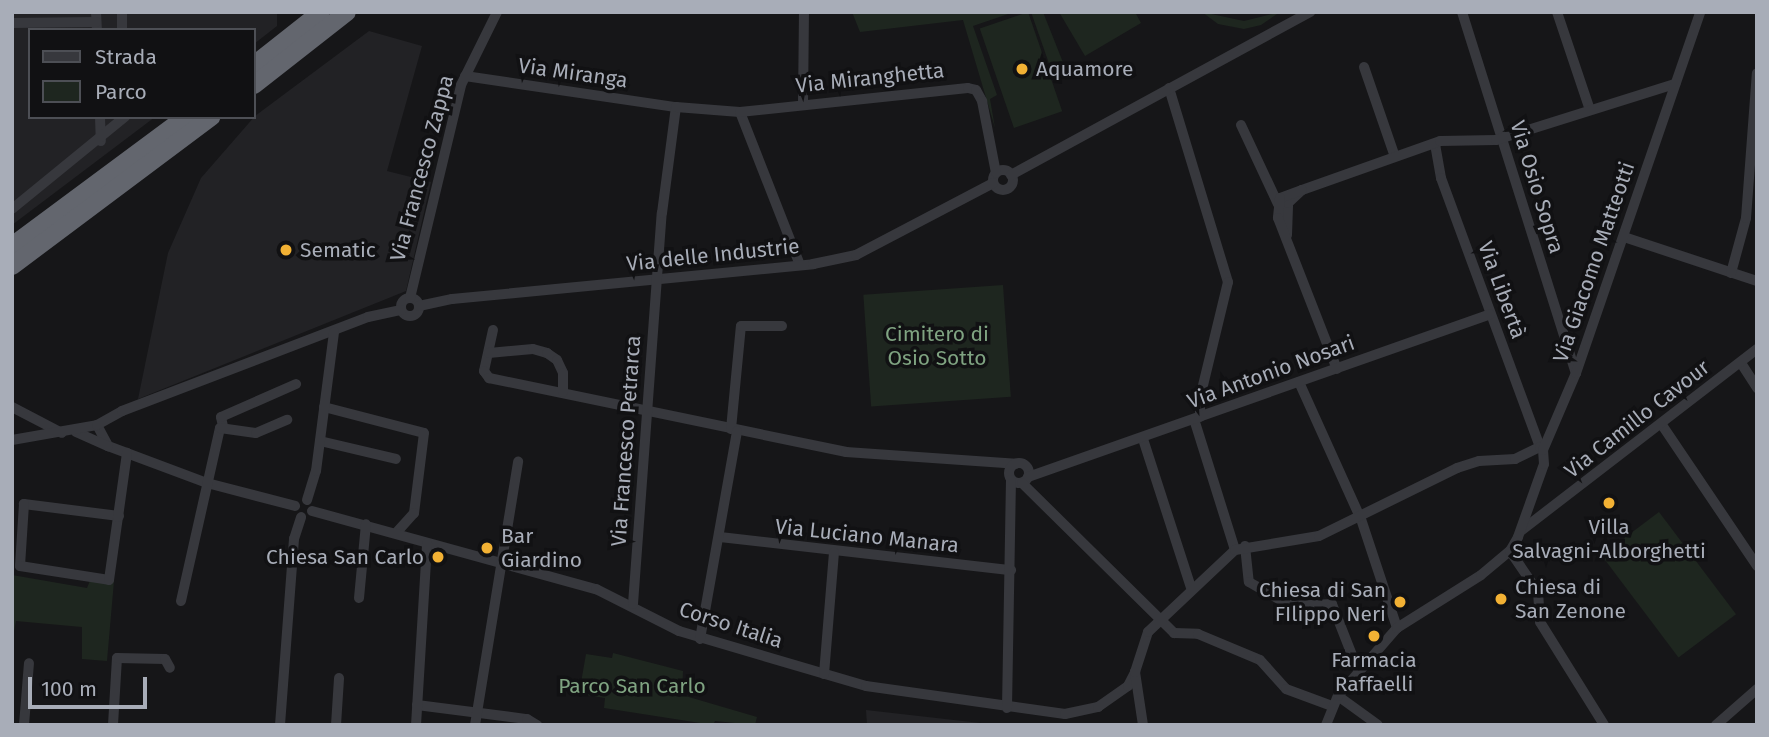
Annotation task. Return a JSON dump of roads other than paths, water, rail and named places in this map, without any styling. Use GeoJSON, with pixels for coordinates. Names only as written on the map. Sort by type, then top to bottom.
{"type":"FeatureCollection","features":[{"type":"Feature","properties":{"kind":"highway"},"geometry":{"type":"LineString","coordinates":[[256,63],[321,12]]}},
{"type":"Feature","properties":{"kind":"highway"},"geometry":{"type":"LineString","coordinates":[[256,83],[347,12]]}},
{"type":"Feature","properties":{"kind":"highway"},"geometry":{"type":"LineString","coordinates":[[12,246],[183,119]]}},
{"type":"Feature","properties":{"kind":"highway"},"geometry":{"type":"LineString","coordinates":[[12,266],[208,119]]}},
{"type":"Feature","properties":{"kind":"street","name":"Via Francesco Zappa"},"geometry":{"type":"LineString","coordinates":[[410,298],[412,276],[465,76],[497,12]]}},
{"type":"Feature","properties":{"kind":"street"},"geometry":{"type":"LineString","coordinates":[[803,105],[804,12]]}},
{"type":"Feature","properties":{"kind":"street","name":"Via delle Industrie"},"geometry":{"type":"LineString","coordinates":[[12,440],[76,432],[368,317],[401,310],[411,317],[419,306],[452,299],[800,265],[856,255],[995,178],[1007,189],[1012,183],[1010,174],[1310,12]]}},
{"type":"Feature","properties":{"kind":"street","name":"Via Osio Sopra"},"geometry":{"type":"LineString","coordinates":[[1462,12],[1576,373]]}},
{"type":"Feature","properties":{"kind":"street"},"geometry":{"type":"LineString","coordinates":[[1557,12],[1590,110]]}},
{"type":"Feature","properties":{"kind":"street","name":"Via Giacomo Matteotti"},"geometry":{"type":"LineString","coordinates":[[1510,551],[1522,528],[1544,464],[1541,448],[1576,373],[1700,12]]}},
{"type":"Feature","properties":{"kind":"street"},"geometry":{"type":"LineString","coordinates":[[12,23],[96,21]]}},
{"type":"Feature","properties":{"kind":"street"},"geometry":{"type":"LineString","coordinates":[[1364,67],[1394,154]]}},
{"type":"Feature","properties":{"kind":"street"},"geometry":{"type":"LineString","coordinates":[[1731,273],[1746,218],[1757,73]]}},
{"type":"Feature","properties":{"kind":"street","name":"Via Miranga"},"geometry":{"type":"LineString","coordinates":[[465,76],[679,106]]}},
{"type":"Feature","properties":{"kind":"street"},"geometry":{"type":"LineString","coordinates":[[1337,369],[1287,235],[1278,218],[1280,198],[1394,154],[1435,144],[1501,137],[1675,84]]}},
{"type":"Feature","properties":{"kind":"street","name":"Via Miranghetta"},"geometry":{"type":"LineString","coordinates":[[679,106],[740,112],[952,88],[976,90],[995,178]]}},
{"type":"Feature","properties":{"kind":"street"},"geometry":{"type":"LineString","coordinates":[[1169,88],[1228,282],[1197,418],[1249,582],[1291,606],[1327,601],[1332,604],[1359,673]]}},
{"type":"Feature","properties":{"kind":"street"},"geometry":{"type":"LineString","coordinates":[[657,280],[679,106]]}},
{"type":"Feature","properties":{"kind":"street"},"geometry":{"type":"LineString","coordinates":[[740,112],[800,265]]}},
{"type":"Feature","properties":{"kind":"street"},"geometry":{"type":"LineString","coordinates":[[100,119],[101,141]]}},
{"type":"Feature","properties":{"kind":"street"},"geometry":{"type":"LineString","coordinates":[[12,209],[101,141],[123,119]]}},
{"type":"Feature","properties":{"kind":"street"},"geometry":{"type":"LineString","coordinates":[[1241,125],[1278,204]]}},
{"type":"Feature","properties":{"kind":"street","name":"Via Libertà"},"geometry":{"type":"LineString","coordinates":[[1435,144],[1441,178],[1541,448]]}},
{"type":"Feature","properties":{"kind":"street"},"geometry":{"type":"LineString","coordinates":[[995,178],[1010,174]]}},
{"type":"Feature","properties":{"kind":"street"},"geometry":{"type":"LineString","coordinates":[[1287,235],[1289,203],[1302,190]]}},
{"type":"Feature","properties":{"kind":"street"},"geometry":{"type":"LineString","coordinates":[[1624,237],[1757,281]]}},
{"type":"Feature","properties":{"kind":"street","name":"Via Francesco Petrarca"},"geometry":{"type":"LineString","coordinates":[[634,604],[657,280]]}},
{"type":"Feature","properties":{"kind":"street"},"geometry":{"type":"LineString","coordinates":[[401,310],[402,302],[410,298],[419,306]]}},
{"type":"Feature","properties":{"kind":"street","name":"Via Antonio Nosari"},"geometry":{"type":"LineString","coordinates":[[1018,480],[1143,439],[1490,314]]}},
{"type":"Feature","properties":{"kind":"street"},"geometry":{"type":"LineString","coordinates":[[700,639],[720,537],[734,430],[741,326],[782,326]]}},
{"type":"Feature","properties":{"kind":"street"},"geometry":{"type":"LineString","coordinates":[[493,330],[489,353],[533,349],[547,353],[557,360],[563,373],[563,392]]}},
{"type":"Feature","properties":{"kind":"street"},"geometry":{"type":"LineString","coordinates":[[280,725],[298,511],[307,499],[320,441],[334,332]]}},
{"type":"Feature","properties":{"kind":"street","name":"Via Camillo Cavour"},"geometry":{"type":"LineString","coordinates":[[1522,528],[1662,425],[1757,349]]}},
{"type":"Feature","properties":{"kind":"street","name":"Via Antonio Nosari"},"geometry":{"type":"LineString","coordinates":[[489,353],[484,371],[489,378],[846,452],[984,464],[1064,464]]}},
{"type":"Feature","properties":{"kind":"street"},"geometry":{"type":"LineString","coordinates":[[1741,363],[1757,388]]}},
{"type":"Feature","properties":{"kind":"street"},"geometry":{"type":"LineString","coordinates":[[1299,382],[1361,519],[1397,628]]}},
{"type":"Feature","properties":{"kind":"street"},"geometry":{"type":"LineString","coordinates":[[181,601],[206,483],[223,426],[221,417],[296,384]]}},
{"type":"Feature","properties":{"kind":"street"},"geometry":{"type":"LineString","coordinates":[[1203,387],[1216,411]]}},
{"type":"Feature","properties":{"kind":"street"},"geometry":{"type":"LineString","coordinates":[[12,407],[62,433]]}},
{"type":"Feature","properties":{"kind":"street"},"geometry":{"type":"LineString","coordinates":[[324,407],[424,433],[414,513],[396,533]]}},
{"type":"Feature","properties":{"kind":"street"},"geometry":{"type":"LineString","coordinates":[[223,426],[256,433],[287,420]]}},
{"type":"Feature","properties":{"kind":"street"},"geometry":{"type":"LineString","coordinates":[[102,423],[108,446]]}},
{"type":"Feature","properties":{"kind":"street"},"geometry":{"type":"LineString","coordinates":[[1662,425],[1757,566]]}},
{"type":"Feature","properties":{"kind":"street"},"geometry":{"type":"LineString","coordinates":[[76,432],[206,483],[298,511],[312,511],[307,499]]}},
{"type":"Feature","properties":{"kind":"street"},"geometry":{"type":"LineString","coordinates":[[1143,439],[1191,588]]}},
{"type":"Feature","properties":{"kind":"street"},"geometry":{"type":"LineString","coordinates":[[320,441],[396,459]]}},
{"type":"Feature","properties":{"kind":"street"},"geometry":{"type":"LineString","coordinates":[[1143,725],[1135,671],[1148,632],[1191,588],[1240,548],[1319,536],[1361,519],[1457,468],[1479,461],[1515,460],[1541,448]]}},
{"type":"Feature","properties":{"kind":"street"},"geometry":{"type":"LineString","coordinates":[[118,516],[24,504],[20,566],[109,580],[127,453]]}},
{"type":"Feature","properties":{"kind":"street"},"geometry":{"type":"LineString","coordinates":[[475,725],[504,564],[518,461]]}},
{"type":"Feature","properties":{"kind":"street"},"geometry":{"type":"LineString","coordinates":[[984,464],[1018,480],[1174,633],[1198,634],[1260,660],[1286,689],[1335,701],[1370,723]]}},
{"type":"Feature","properties":{"kind":"street"},"geometry":{"type":"LineString","coordinates":[[1018,480],[1019,464]]}},
{"type":"Feature","properties":{"kind":"street"},"geometry":{"type":"LineString","coordinates":[[1007,708],[1014,498],[1019,464]]}},
{"type":"Feature","properties":{"kind":"street"},"geometry":{"type":"LineString","coordinates":[[1529,510],[1539,518]]}},
{"type":"Feature","properties":{"kind":"street","name":"Corso Italia"},"geometry":{"type":"LineString","coordinates":[[312,511],[366,524],[634,604],[700,639],[824,674],[1065,719],[1098,707],[1128,686],[1135,671]]}},
{"type":"Feature","properties":{"kind":"street"},"geometry":{"type":"LineString","coordinates":[[359,598],[366,524]]}},
{"type":"Feature","properties":{"kind":"street","name":"Via Luciano Manara"},"geometry":{"type":"LineString","coordinates":[[720,537],[1011,570]]}},
{"type":"Feature","properties":{"kind":"street"},"geometry":{"type":"LineString","coordinates":[[416,725],[428,543]]}},
{"type":"Feature","properties":{"kind":"street"},"geometry":{"type":"LineString","coordinates":[[1326,725],[1335,701],[1397,628],[1510,551],[1538,592],[1539,621],[1590,695],[1604,725]]}},
{"type":"Feature","properties":{"kind":"street"},"geometry":{"type":"LineString","coordinates":[[824,674],[834,552]]}},
{"type":"Feature","properties":{"kind":"street"},"geometry":{"type":"LineString","coordinates":[[113,725],[117,658],[165,659],[170,668]]}},
{"type":"Feature","properties":{"kind":"street"},"geometry":{"type":"LineString","coordinates":[[24,725],[29,663]]}},
{"type":"Feature","properties":{"kind":"street"},"geometry":{"type":"LineString","coordinates":[[337,725],[339,678]]}},
{"type":"Feature","properties":{"kind":"street"},"geometry":{"type":"LineString","coordinates":[[1716,725],[1757,689]]}},
{"type":"Feature","properties":{"kind":"street"},"geometry":{"type":"LineString","coordinates":[[417,705],[527,719],[537,725]]}},
{"type":"Feature","properties":{"kind":"place","name":"Aquamore"},"geometry":{"type":"Point","coordinates":[1022,69]}},
{"type":"Feature","properties":{"kind":"place","name":"Sematic"},"geometry":{"type":"Point","coordinates":[286,250]}},
{"type":"Feature","properties":{"kind":"place","name":"Villa Salvagni-Alborghetti"},"geometry":{"type":"Point","coordinates":[1609,503]}},
{"type":"Feature","properties":{"kind":"place","name":"Bar Giardino"},"geometry":{"type":"Point","coordinates":[487,548]}},
{"type":"Feature","properties":{"kind":"place","name":"Chiesa San Carlo"},"geometry":{"type":"Point","coordinates":[438,557]}},
{"type":"Feature","properties":{"kind":"place","name":"Chiesa di San Zenone"},"geometry":{"type":"Point","coordinates":[1501,599]}},
{"type":"Feature","properties":{"kind":"place","name":"Chiesa di San FIlippo Neri"},"geometry":{"type":"Point","coordinates":[1400,602]}},
{"type":"Feature","properties":{"kind":"place","name":"Farmacia Raffaelli"},"geometry":{"type":"Point","coordinates":[1374,636]}},
{"type":"Feature","properties":{"kind":"park label","name":"Cimitero di Osio Sotto"},"geometry":{"type":"Point","coordinates":[937,346]}},
{"type":"Feature","properties":{"kind":"park label","name":"Parco San Carlo"},"geometry":{"type":"Point","coordinates":[632,686]}}]}
